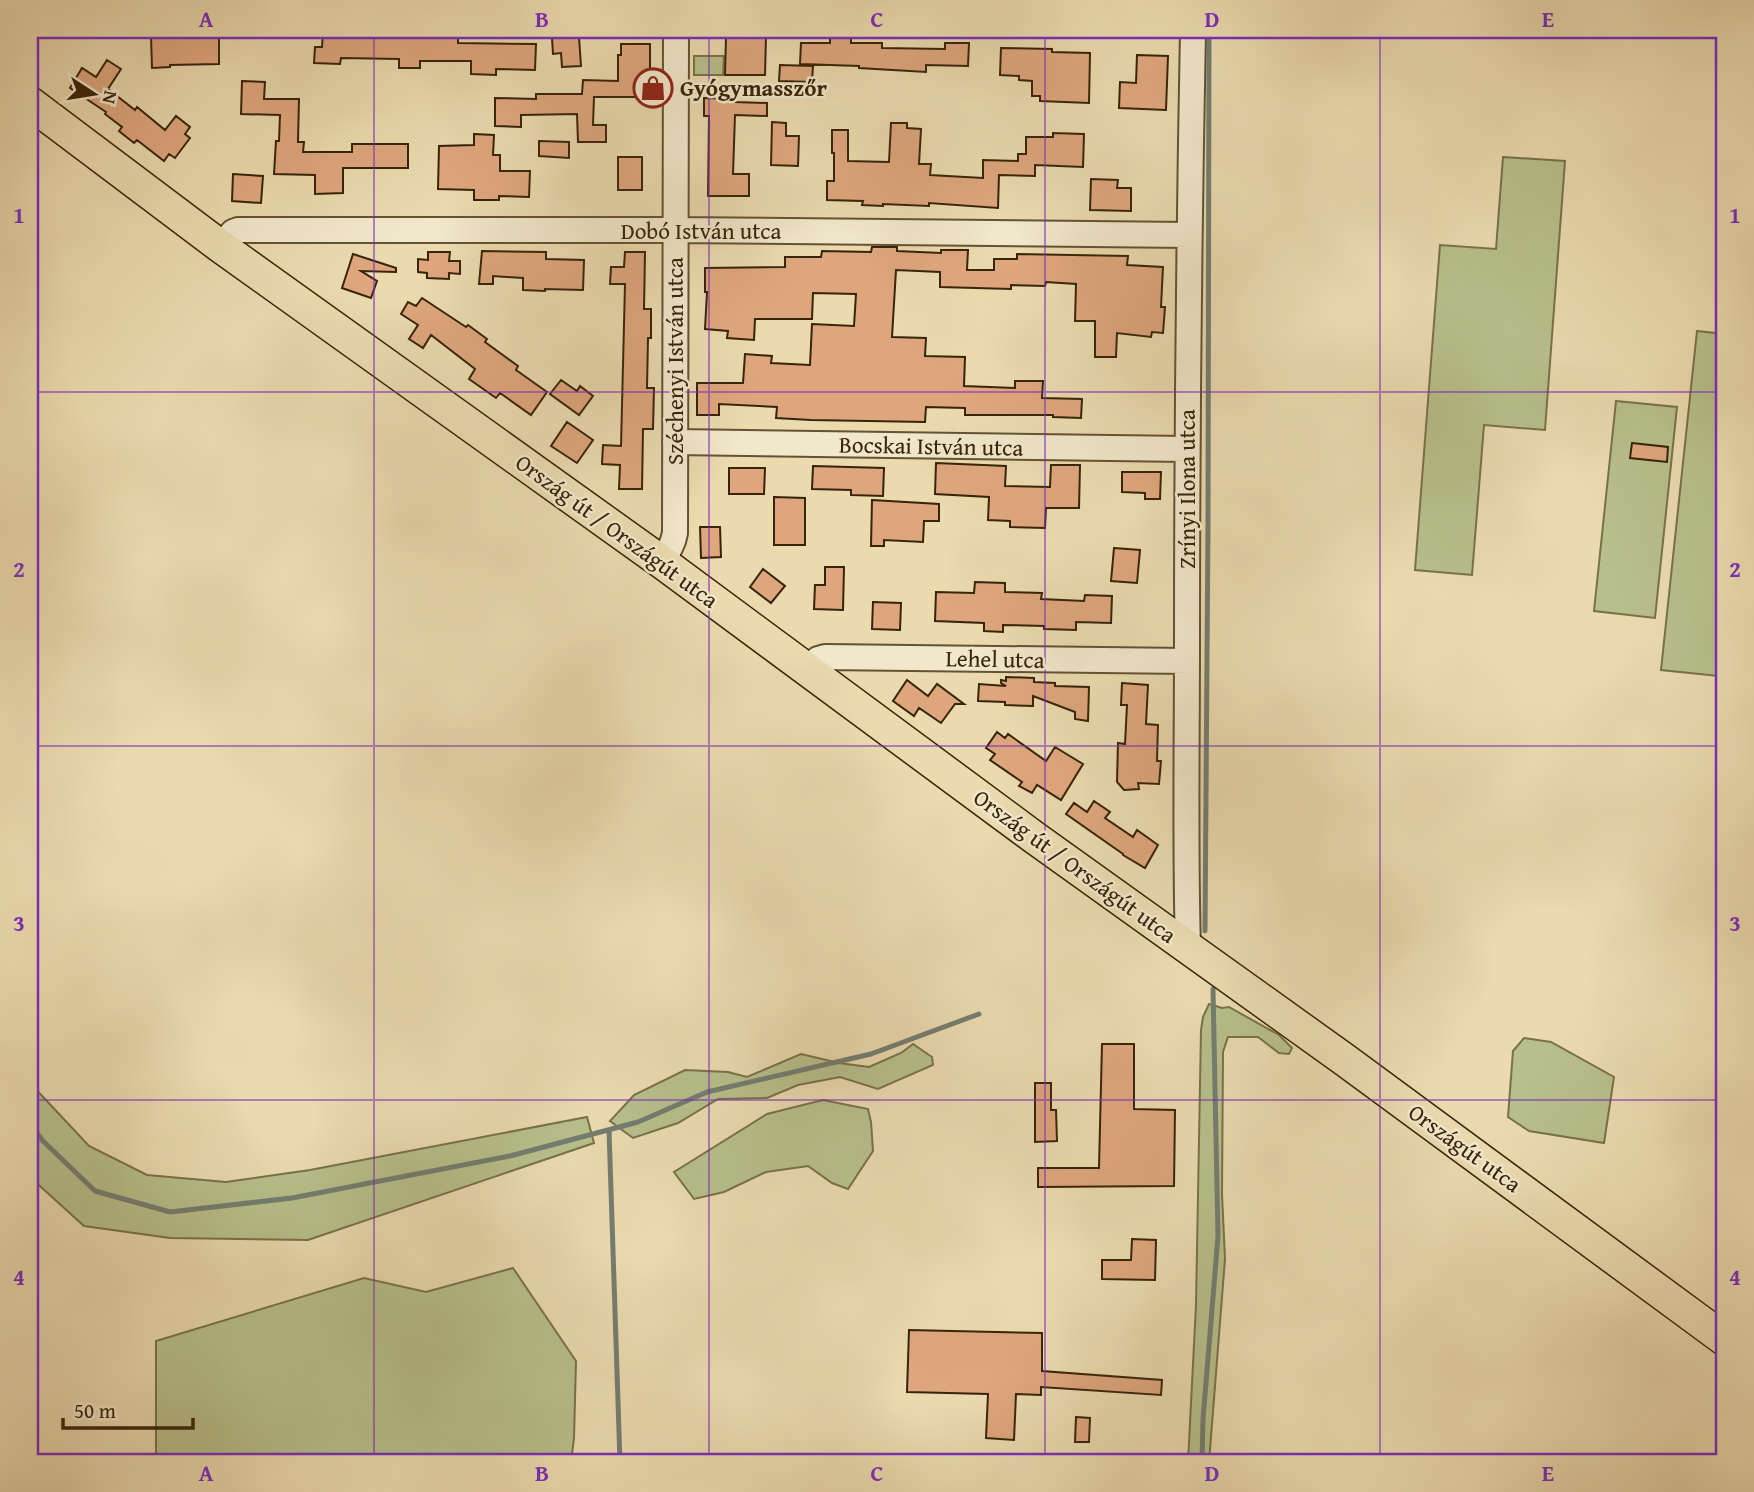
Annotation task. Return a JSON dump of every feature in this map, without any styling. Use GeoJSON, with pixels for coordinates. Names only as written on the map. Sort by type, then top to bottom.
{"type":"FeatureCollection","features":[{"type":"Feature","properties":{"kind":"main road","name":"Ország út / Országút utca"},"geometry":{"type":"LineString","coordinates":[[30,103],[220,246],[663,563],[1035,838],[1197,954]]}},
{"type":"Feature","properties":{"kind":"main road","name":"Országút utca"},"geometry":{"type":"LineString","coordinates":[[1197,954],[1724,1339]]}},
{"type":"Feature","properties":{"kind":"street","name":"Széchenyi István utca"},"geometry":{"type":"LineString","coordinates":[[663,563],[675,533],[676,30]]}},
{"type":"Feature","properties":{"kind":"street","name":"Zrínyi Ilona utca"},"geometry":{"type":"LineString","coordinates":[[1193,30],[1187,449],[1186,795],[1197,954]]}},
{"type":"Feature","properties":{"kind":"street","name":"Dobó István utca"},"geometry":{"type":"LineString","coordinates":[[220,246],[238,230],[675,230],[1189,235]]}},
{"type":"Feature","properties":{"kind":"street","name":"Bocskai István utca"},"geometry":{"type":"LineString","coordinates":[[675,442],[1187,449]]}},
{"type":"Feature","properties":{"kind":"street","name":"Lehel utca"},"geometry":{"type":"LineString","coordinates":[[807,669],[818,659],[825,657],[1186,661]]}},
{"type":"Feature","properties":{"kind":"green space"},"geometry":{"type":"Polygon","coordinates":[[[694,56],[724,56],[723,75],[694,75],[694,56]]]}},
{"type":"Feature","properties":{"kind":"green space"},"geometry":{"type":"Polygon","coordinates":[[[1503,157],[1565,161],[1545,430],[1484,425],[1472,575],[1415,570],[1440,245],[1496,249],[1503,157]]]}},
{"type":"Feature","properties":{"kind":"green space"},"geometry":{"type":"Polygon","coordinates":[[[1697,331],[1724,334],[1724,636],[1718,676],[1661,670],[1697,331]]]}},
{"type":"Feature","properties":{"kind":"green space"},"geometry":{"type":"Polygon","coordinates":[[[1616,401],[1677,407],[1655,618],[1594,611],[1616,401]]]}},
{"type":"Feature","properties":{"kind":"green space"},"geometry":{"type":"Polygon","coordinates":[[[1209,1004],[1229,1007],[1279,1035],[1292,1048],[1289,1054],[1279,1053],[1258,1037],[1228,1037],[1223,1052],[1222,1194],[1225,1259],[1209,1462],[1188,1462],[1196,1305],[1201,1030],[1209,1004]]]}},
{"type":"Feature","properties":{"kind":"green space"},"geometry":{"type":"Polygon","coordinates":[[[1524,1038],[1551,1042],[1614,1077],[1604,1143],[1529,1131],[1508,1117],[1513,1051],[1524,1038]]]}},
{"type":"Feature","properties":{"kind":"green space"},"geometry":{"type":"Polygon","coordinates":[[[913,1044],[932,1057],[933,1065],[878,1089],[840,1077],[798,1085],[767,1098],[718,1099],[678,1123],[633,1138],[610,1121],[634,1095],[685,1070],[728,1072],[747,1077],[801,1054],[869,1067],[901,1053],[913,1044]]]}},
{"type":"Feature","properties":{"kind":"green space"},"geometry":{"type":"Polygon","coordinates":[[[30,1083],[89,1146],[147,1175],[226,1182],[310,1170],[587,1117],[594,1143],[308,1240],[170,1238],[84,1226],[31,1178],[30,1083]]]}},
{"type":"Feature","properties":{"kind":"green space"},"geometry":{"type":"Polygon","coordinates":[[[823,1100],[868,1109],[873,1151],[848,1189],[832,1183],[808,1166],[766,1172],[724,1192],[694,1199],[674,1172],[767,1114],[823,1100]]]}},
{"type":"Feature","properties":{"kind":"green space"},"geometry":{"type":"Polygon","coordinates":[[[513,1268],[576,1361],[571,1462],[156,1462],[156,1341],[364,1278],[426,1292],[513,1268]]]}},
{"type":"Feature","properties":{"kind":"building"},"geometry":{"type":"Polygon","coordinates":[[[323,32],[420,34],[420,38],[458,37],[458,43],[536,44],[535,70],[496,69],[496,75],[471,74],[471,61],[420,61],[420,68],[399,68],[399,59],[341,58],[340,64],[314,63],[315,47],[322,47],[323,32]]]}},
{"type":"Feature","properties":{"kind":"building"},"geometry":{"type":"Polygon","coordinates":[[[219,36],[219,64],[152,68],[151,37],[219,36]]]}},
{"type":"Feature","properties":{"kind":"building"},"geometry":{"type":"Polygon","coordinates":[[[726,36],[766,36],[765,75],[725,75],[726,36]]]}},
{"type":"Feature","properties":{"kind":"building"},"geometry":{"type":"Polygon","coordinates":[[[579,37],[581,66],[562,67],[561,53],[553,54],[552,38],[579,37]]]}},
{"type":"Feature","properties":{"kind":"building"},"geometry":{"type":"Polygon","coordinates":[[[830,37],[851,37],[851,43],[882,43],[882,48],[945,49],[945,43],[969,43],[968,66],[926,65],[926,72],[800,64],[801,43],[830,43],[830,37]]]}},
{"type":"Feature","properties":{"kind":"building"},"geometry":{"type":"Polygon","coordinates":[[[621,44],[650,44],[650,79],[658,79],[658,97],[594,97],[593,125],[606,125],[606,142],[578,142],[577,114],[521,115],[521,127],[495,126],[495,98],[536,99],[536,94],[582,94],[583,80],[618,81],[618,55],[621,55],[621,44]]]}},
{"type":"Feature","properties":{"kind":"building"},"geometry":{"type":"Polygon","coordinates":[[[1001,48],[1090,53],[1089,103],[1040,101],[1040,96],[1032,96],[1032,81],[1019,80],[1019,76],[1000,75],[1001,48]]]}},
{"type":"Feature","properties":{"kind":"building"},"geometry":{"type":"Polygon","coordinates":[[[1137,55],[1168,56],[1166,110],[1119,108],[1120,82],[1136,83],[1137,55]]]}},
{"type":"Feature","properties":{"kind":"building"},"geometry":{"type":"Polygon","coordinates":[[[107,60],[121,69],[108,89],[135,110],[137,107],[165,130],[176,116],[190,127],[185,134],[190,138],[175,158],[169,154],[164,161],[137,140],[134,143],[119,131],[122,127],[105,114],[106,112],[70,88],[82,68],[96,77],[107,60]]]}},
{"type":"Feature","properties":{"kind":"building"},"geometry":{"type":"Polygon","coordinates":[[[780,65],[813,66],[812,82],[779,81],[780,65]]]}},
{"type":"Feature","properties":{"kind":"building"},"geometry":{"type":"Polygon","coordinates":[[[242,81],[265,82],[264,99],[299,99],[298,142],[304,142],[303,152],[352,152],[352,144],[408,144],[408,168],[343,168],[343,193],[315,194],[315,175],[274,174],[280,115],[241,114],[242,81]]]}},
{"type":"Feature","properties":{"kind":"building"},"geometry":{"type":"Polygon","coordinates":[[[704,98],[767,103],[767,116],[735,115],[733,174],[749,174],[749,196],[708,196],[709,116],[704,116],[704,98]]]}},
{"type":"Feature","properties":{"kind":"building"},"geometry":{"type":"Polygon","coordinates":[[[772,122],[786,123],[786,136],[799,136],[798,166],[771,165],[772,122]]]}},
{"type":"Feature","properties":{"kind":"building"},"geometry":{"type":"Polygon","coordinates":[[[891,123],[907,123],[907,128],[921,129],[919,164],[931,164],[930,175],[983,178],[983,160],[1018,161],[1018,154],[1026,154],[1026,137],[1053,137],[1053,133],[1084,134],[1083,167],[1035,165],[1035,176],[999,175],[998,208],[929,203],[929,206],[883,206],[862,205],[863,201],[827,200],[827,181],[834,181],[832,130],[848,130],[848,161],[889,162],[891,123]]]}},
{"type":"Feature","properties":{"kind":"building"},"geometry":{"type":"Polygon","coordinates":[[[474,134],[494,135],[493,155],[500,155],[500,171],[530,171],[529,197],[499,196],[499,200],[474,200],[474,190],[438,189],[439,146],[474,145],[474,134]]]}},
{"type":"Feature","properties":{"kind":"building"},"geometry":{"type":"Polygon","coordinates":[[[539,141],[569,142],[569,158],[539,156],[539,141]]]}},
{"type":"Feature","properties":{"kind":"building"},"geometry":{"type":"Polygon","coordinates":[[[618,157],[642,157],[642,190],[618,190],[618,157]]]}},
{"type":"Feature","properties":{"kind":"building"},"geometry":{"type":"Polygon","coordinates":[[[233,174],[263,176],[261,203],[232,201],[233,174]]]}},
{"type":"Feature","properties":{"kind":"building"},"geometry":{"type":"Polygon","coordinates":[[[1091,179],[1118,180],[1117,188],[1131,188],[1131,211],[1090,210],[1091,179]]]}},
{"type":"Feature","properties":{"kind":"building"},"geometry":{"type":"Polygon","coordinates":[[[872,247],[897,247],[897,251],[941,253],[941,250],[968,250],[967,270],[994,270],[994,259],[1017,259],[1017,254],[1128,256],[1127,265],[1163,267],[1163,333],[1152,332],[1151,337],[1117,333],[1116,357],[1095,357],[1095,321],[1075,321],[1076,284],[1046,282],[1045,286],[1011,285],[1011,289],[940,287],[940,272],[896,270],[892,337],[926,338],[925,356],[965,357],[964,386],[1015,388],[1015,381],[1043,381],[1042,398],[1082,399],[1081,418],[1053,415],[965,415],[965,408],[926,407],[925,422],[811,420],[776,418],[777,407],[719,404],[719,415],[697,415],[697,383],[743,383],[745,354],[772,356],[771,363],[810,365],[812,324],[854,326],[856,294],[813,293],[812,319],[755,319],[754,340],[727,338],[728,331],[705,329],[705,268],[785,267],[785,257],[821,257],[822,251],[871,252],[872,247]]]}},
{"type":"Feature","properties":{"kind":"building"},"geometry":{"type":"Polygon","coordinates":[[[482,251],[546,252],[546,259],[584,260],[583,290],[523,290],[523,278],[493,276],[493,284],[479,284],[482,251]]]}},
{"type":"Feature","properties":{"kind":"building"},"geometry":{"type":"Polygon","coordinates":[[[428,252],[450,252],[449,261],[460,261],[460,274],[449,273],[449,279],[427,278],[427,273],[418,272],[418,259],[428,260],[428,252]]]}},
{"type":"Feature","properties":{"kind":"building"},"geometry":{"type":"Polygon","coordinates":[[[625,252],[645,252],[644,309],[651,309],[647,388],[654,388],[653,429],[643,429],[642,489],[619,489],[620,465],[602,464],[603,445],[621,446],[625,284],[610,284],[611,267],[624,267],[625,252]]]}},
{"type":"Feature","properties":{"kind":"building"},"geometry":{"type":"Polygon","coordinates":[[[353,254],[396,268],[396,272],[361,271],[377,281],[371,298],[342,288],[353,254]]]}},
{"type":"Feature","properties":{"kind":"building"},"geometry":{"type":"Polygon","coordinates":[[[422,298],[487,339],[485,342],[518,366],[516,370],[547,392],[531,415],[500,393],[496,398],[469,379],[475,369],[431,335],[423,348],[409,339],[418,325],[401,314],[408,302],[416,306],[422,298]]]}},
{"type":"Feature","properties":{"kind":"building"},"geometry":{"type":"Polygon","coordinates":[[[561,380],[577,391],[580,386],[593,396],[579,415],[550,394],[561,380]]]}},
{"type":"Feature","properties":{"kind":"building"},"geometry":{"type":"Polygon","coordinates":[[[567,422],[593,440],[577,463],[551,446],[567,422]]]}},
{"type":"Feature","properties":{"kind":"building"},"geometry":{"type":"Polygon","coordinates":[[[1632,443],[1668,447],[1667,462],[1630,458],[1632,443]]]}},
{"type":"Feature","properties":{"kind":"building"},"geometry":{"type":"Polygon","coordinates":[[[936,463],[1006,466],[1005,486],[1050,487],[1051,465],[1080,465],[1079,508],[1046,508],[1045,528],[1010,527],[1010,521],[988,520],[989,497],[935,494],[936,463]]]}},
{"type":"Feature","properties":{"kind":"building"},"geometry":{"type":"Polygon","coordinates":[[[813,466],[884,468],[883,496],[851,495],[851,490],[812,489],[813,466]]]}},
{"type":"Feature","properties":{"kind":"building"},"geometry":{"type":"Polygon","coordinates":[[[729,468],[765,468],[764,494],[729,494],[729,468]]]}},
{"type":"Feature","properties":{"kind":"building"},"geometry":{"type":"Polygon","coordinates":[[[1122,472],[1161,472],[1160,499],[1145,499],[1145,493],[1122,492],[1122,472]]]}},
{"type":"Feature","properties":{"kind":"building"},"geometry":{"type":"Polygon","coordinates":[[[774,497],[805,498],[805,545],[774,545],[774,497]]]}},
{"type":"Feature","properties":{"kind":"building"},"geometry":{"type":"Polygon","coordinates":[[[872,500],[939,504],[939,521],[924,521],[923,542],[884,540],[884,546],[871,546],[872,500]]]}},
{"type":"Feature","properties":{"kind":"building"},"geometry":{"type":"Polygon","coordinates":[[[700,527],[720,527],[721,557],[701,558],[700,527]]]}},
{"type":"Feature","properties":{"kind":"building"},"geometry":{"type":"Polygon","coordinates":[[[1114,548],[1140,550],[1137,583],[1111,581],[1114,548]]]}},
{"type":"Feature","properties":{"kind":"building"},"geometry":{"type":"Polygon","coordinates":[[[825,567],[844,567],[843,610],[814,609],[815,585],[825,585],[825,567]]]}},
{"type":"Feature","properties":{"kind":"building"},"geometry":{"type":"Polygon","coordinates":[[[763,569],[785,586],[771,603],[750,587],[763,569]]]}},
{"type":"Feature","properties":{"kind":"building"},"geometry":{"type":"Polygon","coordinates":[[[975,582],[1005,583],[1005,592],[1042,593],[1041,599],[1084,601],[1085,595],[1112,596],[1111,623],[1076,622],[1076,630],[1003,625],[1003,632],[984,631],[984,623],[935,621],[936,592],[974,593],[975,582]]]}},
{"type":"Feature","properties":{"kind":"building"},"geometry":{"type":"Polygon","coordinates":[[[873,602],[901,603],[900,630],[872,629],[873,602]]]}},
{"type":"Feature","properties":{"kind":"building"},"geometry":{"type":"Polygon","coordinates":[[[1006,677],[1034,678],[1034,682],[1055,683],[1055,686],[1089,687],[1088,721],[1075,719],[1075,712],[1033,696],[1033,706],[978,701],[979,684],[1006,686],[1001,680],[1006,681],[1006,677]]]}},
{"type":"Feature","properties":{"kind":"building"},"geometry":{"type":"Polygon","coordinates":[[[907,680],[928,696],[937,684],[964,704],[955,704],[941,723],[919,708],[914,716],[893,701],[907,680]]]}},
{"type":"Feature","properties":{"kind":"building"},"geometry":{"type":"Polygon","coordinates":[[[1122,683],[1148,685],[1146,724],[1158,725],[1157,761],[1161,761],[1159,784],[1138,783],[1139,789],[1124,790],[1117,782],[1118,743],[1125,744],[1127,705],[1121,705],[1122,683]]]}},
{"type":"Feature","properties":{"kind":"building"},"geometry":{"type":"Polygon","coordinates":[[[997,732],[1005,738],[1008,734],[1046,761],[1055,747],[1083,764],[1061,800],[1037,785],[1032,793],[1019,786],[1022,782],[990,760],[995,754],[986,748],[997,732]]]}},
{"type":"Feature","properties":{"kind":"building"},"geometry":{"type":"Polygon","coordinates":[[[1094,801],[1110,812],[1105,818],[1133,837],[1137,830],[1158,845],[1145,868],[1066,814],[1074,803],[1087,812],[1094,801]]]}},
{"type":"Feature","properties":{"kind":"building"},"geometry":{"type":"Polygon","coordinates":[[[1102,1044],[1134,1044],[1134,1109],[1175,1110],[1174,1186],[1038,1187],[1038,1168],[1099,1168],[1102,1044]]]}},
{"type":"Feature","properties":{"kind":"building"},"geometry":{"type":"Polygon","coordinates":[[[1035,1083],[1051,1083],[1051,1110],[1056,1110],[1057,1141],[1035,1142],[1035,1083]]]}},
{"type":"Feature","properties":{"kind":"building"},"geometry":{"type":"Polygon","coordinates":[[[1132,1239],[1156,1240],[1155,1280],[1102,1279],[1102,1260],[1131,1260],[1132,1239]]]}},
{"type":"Feature","properties":{"kind":"building"},"geometry":{"type":"Polygon","coordinates":[[[909,1330],[1042,1333],[1042,1371],[1162,1380],[1161,1395],[1041,1387],[1041,1395],[1016,1394],[1014,1440],[986,1438],[988,1394],[907,1392],[909,1330]]]}},
{"type":"Feature","properties":{"kind":"building"},"geometry":{"type":"Polygon","coordinates":[[[1076,1417],[1090,1418],[1089,1442],[1075,1442],[1076,1417]]]}},
{"type":"Feature","properties":{"kind":"waterway"},"geometry":{"type":"LineString","coordinates":[[1205,931],[1209,30]]}},
{"type":"Feature","properties":{"kind":"waterway"},"geometry":{"type":"LineString","coordinates":[[1202,1462],[1218,1236],[1213,989]]}},
{"type":"Feature","properties":{"kind":"waterway"},"geometry":{"type":"LineString","coordinates":[[30,1124],[43,1141],[95,1191],[170,1212],[292,1198],[510,1156],[638,1122],[707,1092],[871,1054],[979,1014]]}},
{"type":"Feature","properties":{"kind":"waterway"},"geometry":{"type":"LineString","coordinates":[[609,1130],[620,1462]]}},
{"type":"Feature","properties":{"kind":"place","name":"Gyógymasszőr"},"geometry":{"type":"Point","coordinates":[653,88]}}]}
